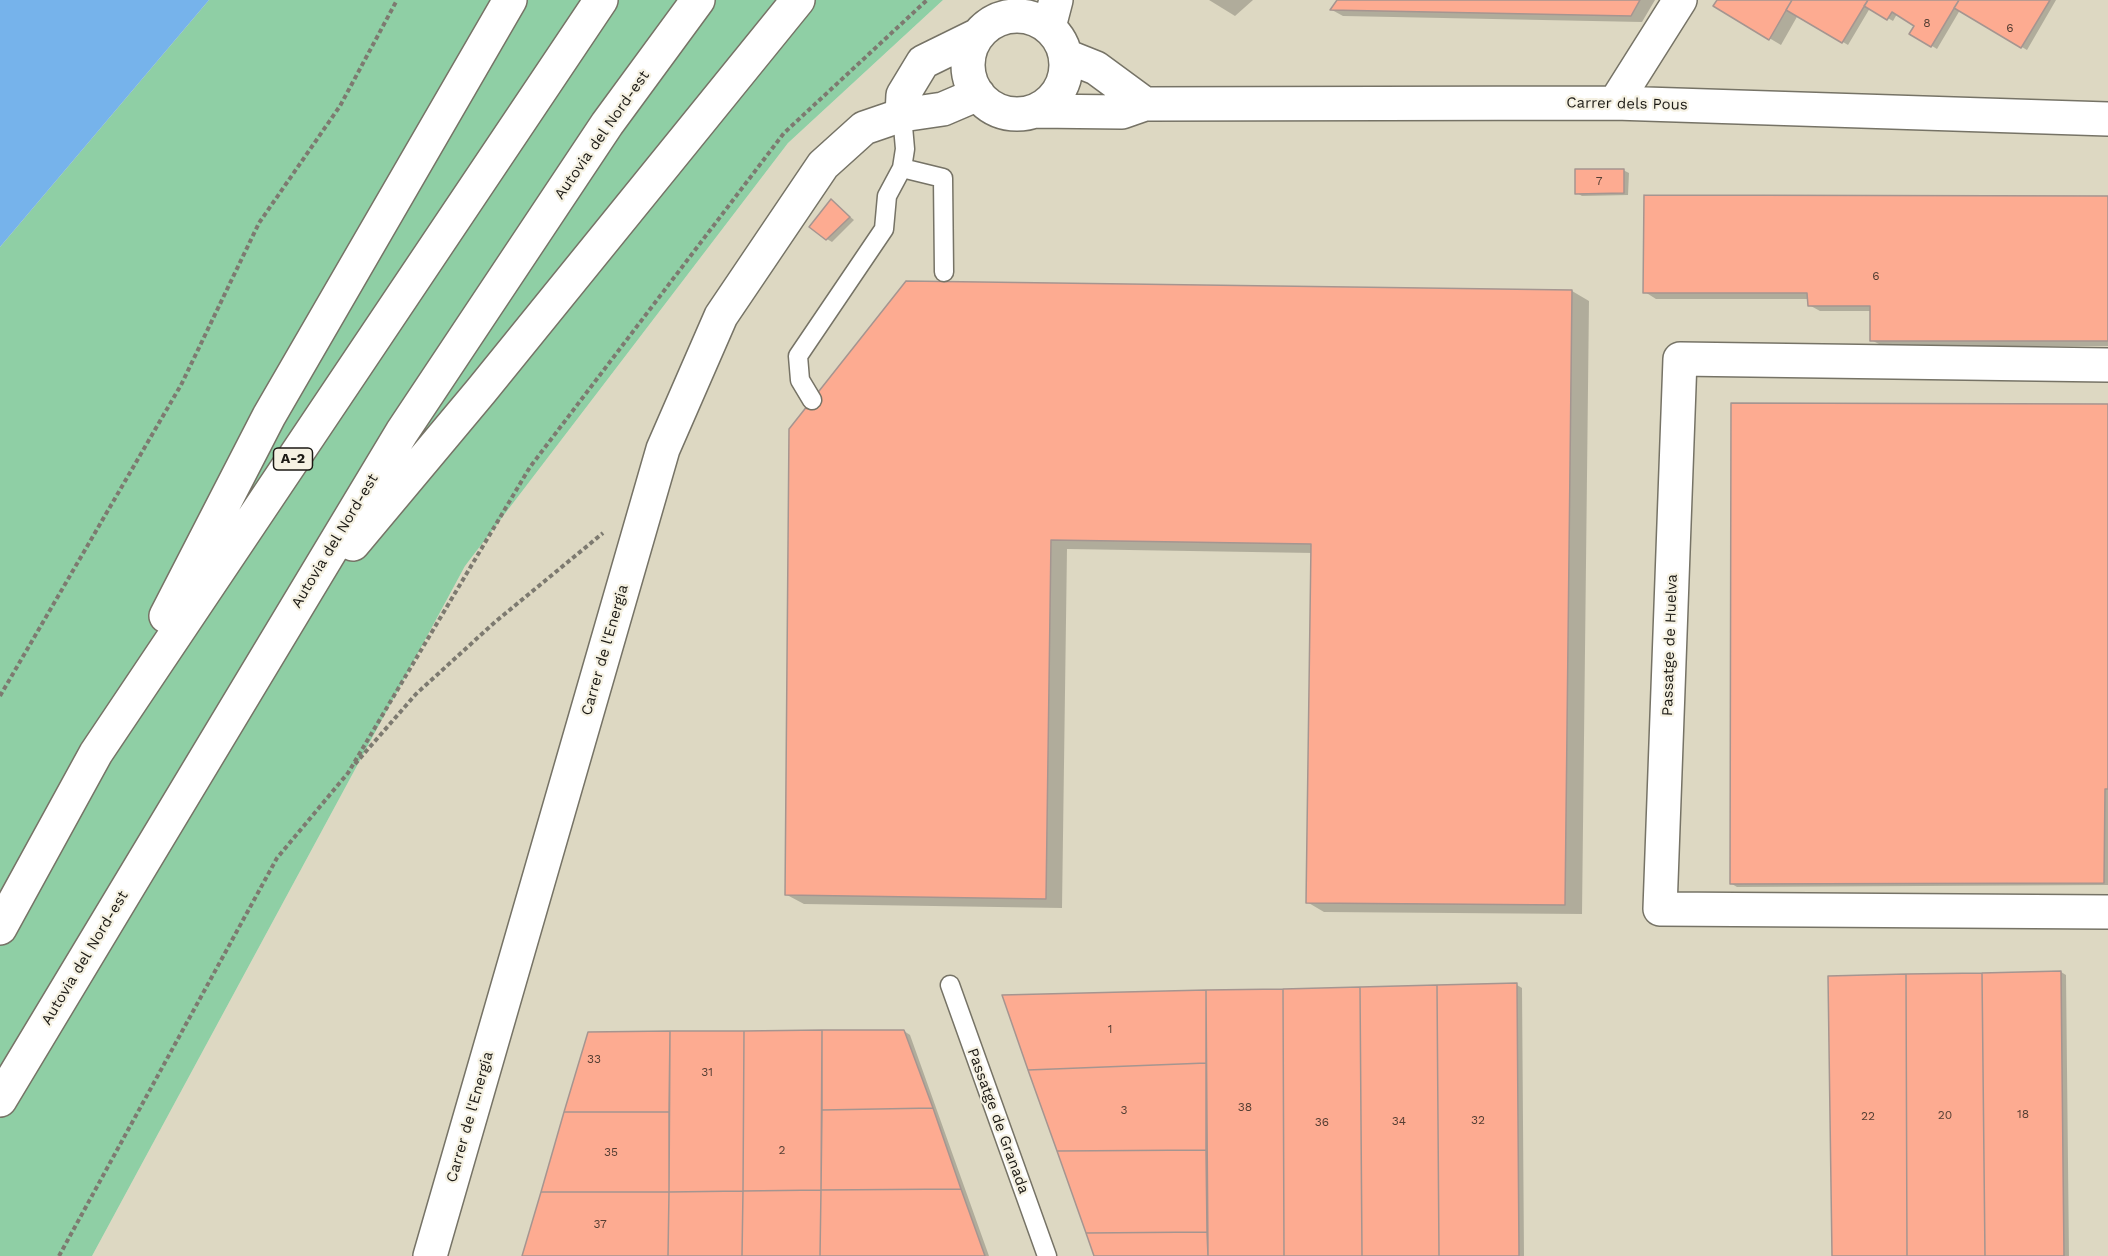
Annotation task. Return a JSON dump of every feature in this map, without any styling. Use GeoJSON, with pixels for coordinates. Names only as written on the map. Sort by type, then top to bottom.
{"type":"FeatureCollection","features":[{"type":"Feature","properties":{"kind":"main road"},"geometry":{"type":"LineString","coordinates":[[96,753],[269,416],[510,0]]}},
{"type":"Feature","properties":{"kind":"main road","name":"A-2"},"geometry":{"type":"LineString","coordinates":[[0,928],[96,753],[601,0]]}},
{"type":"Feature","properties":{"kind":"main road","name":"Autovia del Nord-est"},"geometry":{"type":"LineString","coordinates":[[0,1100],[402,432],[607,124],[698,0]]}},
{"type":"Feature","properties":{"kind":"main road"},"geometry":{"type":"LineString","coordinates":[[287,622],[481,391],[798,0]]}},
{"type":"Feature","properties":{"kind":"main road"},"geometry":{"type":"LineString","coordinates":[[1615,103],[1680,0]]}},
{"type":"Feature","properties":{"kind":"main road"},"geometry":{"type":"LineString","coordinates":[[902,115],[903,95],[923,62],[978,35],[989,25],[1003,18],[1018,16],[1034,19],[1052,13],[1066,56],[1066,73],[1061,89],[1050,102],[1036,111],[1020,114],[1003,112],[989,105],[978,94],[970,80],[968,65],[971,50],[978,35]]}},
{"type":"Feature","properties":{"kind":"main road"},"geometry":{"type":"LineString","coordinates":[[1066,56],[1096,68],[1145,104]]}},
{"type":"Feature","properties":{"kind":"main road","name":"Carrer de l'Energia"},"geometry":{"type":"LineString","coordinates":[[430,1256],[663,449],[721,316],[823,165],[864,128],[902,115],[943,109],[978,94]]}},
{"type":"Feature","properties":{"kind":"main road","name":"Carrer dels Pous"},"geometry":{"type":"LineString","coordinates":[[1036,111],[1122,112],[1145,104],[1615,103],[2108,119]]}},
{"type":"Feature","properties":{"kind":"main road","name":"Passatge de Huelva"},"geometry":{"type":"LineString","coordinates":[[2108,365],[1680,359],[1660,909],[2108,912]]}},
{"type":"Feature","properties":{"kind":"lane"},"geometry":{"type":"LineString","coordinates":[[812,400],[801,380],[798,356],[884,229],[887,196],[902,168],[905,149],[902,115]]}},
{"type":"Feature","properties":{"kind":"lane"},"geometry":{"type":"LineString","coordinates":[[902,168],[943,178],[944,272]]}},
{"type":"Feature","properties":{"kind":"lane","name":"Passatge de Granada"},"geometry":{"type":"LineString","coordinates":[[950,985],[1047,1256]]}},
{"type":"Feature","properties":{"kind":"path"},"geometry":{"type":"LineString","coordinates":[[0,696],[181,385],[259,223],[340,106],[397,0]]}},
{"type":"Feature","properties":{"kind":"path"},"geometry":{"type":"LineString","coordinates":[[348,773],[530,467],[784,133],[927,0]]}},
{"type":"Feature","properties":{"kind":"path"},"geometry":{"type":"LineString","coordinates":[[59,1256],[277,858],[416,694],[495,622],[606,530]]}},
{"type":"Feature","properties":{"kind":"shaded area"},"geometry":{"type":"Polygon","coordinates":[[[943,0],[2108,0],[2108,1256],[92,1256],[465,566],[788,143],[943,0]]]}},
{"type":"Feature","properties":{"kind":"green space"},"geometry":{"type":"Polygon","coordinates":[[[209,0],[943,0],[788,143],[465,566],[92,1256],[0,1256],[0,247],[209,0]]]}},
{"type":"Feature","properties":{"kind":"water"},"geometry":{"type":"Polygon","coordinates":[[[0,0],[209,0],[0,247],[0,0]]]}},
{"type":"Feature","properties":{"kind":"building"},"geometry":{"type":"Polygon","coordinates":[[[1337,0],[1640,0],[1631,16],[1330,10],[1337,0]]]}},
{"type":"Feature","properties":{"kind":"building"},"geometry":{"type":"Polygon","coordinates":[[[1717,0],[1792,0],[1769,40],[1713,6],[1717,0]]]}},
{"type":"Feature","properties":{"kind":"building"},"geometry":{"type":"Polygon","coordinates":[[[1792,0],[1868,0],[1842,43],[1786,10],[1792,0]]]}},
{"type":"Feature","properties":{"kind":"building"},"geometry":{"type":"Polygon","coordinates":[[[1868,0],[1959,0],[1931,47],[1909,34],[1914,26],[1892,12],[1887,20],[1864,6],[1868,0]]]}},
{"type":"Feature","properties":{"kind":"building"},"geometry":{"type":"Polygon","coordinates":[[[1959,0],[2050,0],[2021,48],[1954,8],[1959,0]]]}},
{"type":"Feature","properties":{"kind":"building"},"geometry":{"type":"Polygon","coordinates":[[[1575,169],[1624,169],[1624,193],[1575,194],[1575,169]]]}},
{"type":"Feature","properties":{"kind":"building"},"geometry":{"type":"Polygon","coordinates":[[[1644,195],[2108,196],[2108,341],[1870,341],[1870,306],[1808,306],[1807,293],[1643,293],[1644,195]]]}},
{"type":"Feature","properties":{"kind":"building"},"geometry":{"type":"Polygon","coordinates":[[[831,199],[850,217],[826,240],[809,227],[831,199]]]}},
{"type":"Feature","properties":{"kind":"building"},"geometry":{"type":"Polygon","coordinates":[[[906,281],[1572,290],[1565,905],[1306,903],[1311,544],[1051,540],[1046,899],[785,895],[789,429],[906,281]]]}},
{"type":"Feature","properties":{"kind":"building"},"geometry":{"type":"Polygon","coordinates":[[[1731,403],[2108,404],[2108,789],[2105,789],[2104,883],[1730,884],[1731,403]]]}},
{"type":"Feature","properties":{"kind":"building"},"geometry":{"type":"Polygon","coordinates":[[[2061,971],[2064,1256],[1985,1256],[1982,973],[2061,971]]]}},
{"type":"Feature","properties":{"kind":"building"},"geometry":{"type":"Polygon","coordinates":[[[1982,973],[1985,1256],[1907,1256],[1906,974],[1982,973]]]}},
{"type":"Feature","properties":{"kind":"building"},"geometry":{"type":"Polygon","coordinates":[[[1906,974],[1907,1256],[1832,1256],[1828,976],[1906,974]]]}},
{"type":"Feature","properties":{"kind":"building"},"geometry":{"type":"Polygon","coordinates":[[[1517,983],[1519,1256],[1439,1256],[1437,985],[1517,983]]]}},
{"type":"Feature","properties":{"kind":"building"},"geometry":{"type":"Polygon","coordinates":[[[1437,985],[1439,1256],[1362,1256],[1360,987],[1437,985]]]}},
{"type":"Feature","properties":{"kind":"building"},"geometry":{"type":"Polygon","coordinates":[[[1360,987],[1362,1256],[1284,1256],[1283,989],[1360,987]]]}},
{"type":"Feature","properties":{"kind":"building"},"geometry":{"type":"Polygon","coordinates":[[[1283,989],[1284,1256],[1208,1256],[1206,990],[1283,989]]]}},
{"type":"Feature","properties":{"kind":"building"},"geometry":{"type":"Polygon","coordinates":[[[1206,990],[1206,1063],[1028,1070],[1002,995],[1206,990]]]}},
{"type":"Feature","properties":{"kind":"building"},"geometry":{"type":"Polygon","coordinates":[[[822,1030],[904,1030],[933,1108],[822,1110],[822,1030]]]}},
{"type":"Feature","properties":{"kind":"building"},"geometry":{"type":"Polygon","coordinates":[[[822,1030],[821,1190],[743,1191],[744,1031],[822,1030]]]}},
{"type":"Feature","properties":{"kind":"building"},"geometry":{"type":"Polygon","coordinates":[[[670,1031],[744,1031],[743,1191],[669,1192],[670,1031]]]}},
{"type":"Feature","properties":{"kind":"building"},"geometry":{"type":"Polygon","coordinates":[[[670,1031],[669,1112],[564,1112],[588,1032],[670,1031]]]}},
{"type":"Feature","properties":{"kind":"building"},"geometry":{"type":"Polygon","coordinates":[[[1206,1063],[1206,1150],[1057,1151],[1028,1070],[1206,1063]]]}},
{"type":"Feature","properties":{"kind":"building"},"geometry":{"type":"Polygon","coordinates":[[[933,1108],[961,1189],[821,1190],[822,1110],[933,1108]]]}},
{"type":"Feature","properties":{"kind":"building"},"geometry":{"type":"Polygon","coordinates":[[[564,1112],[669,1112],[669,1192],[541,1192],[564,1112]]]}},
{"type":"Feature","properties":{"kind":"building"},"geometry":{"type":"Polygon","coordinates":[[[1206,1150],[1207,1232],[1086,1233],[1057,1151],[1206,1150]]]}},
{"type":"Feature","properties":{"kind":"building"},"geometry":{"type":"Polygon","coordinates":[[[961,1189],[985,1256],[820,1256],[821,1190],[961,1189]]]}},
{"type":"Feature","properties":{"kind":"building"},"geometry":{"type":"Polygon","coordinates":[[[821,1190],[820,1256],[742,1256],[743,1191],[821,1190]]]}},
{"type":"Feature","properties":{"kind":"building"},"geometry":{"type":"Polygon","coordinates":[[[743,1191],[742,1256],[668,1256],[669,1192],[743,1191]]]}},
{"type":"Feature","properties":{"kind":"building"},"geometry":{"type":"Polygon","coordinates":[[[541,1192],[669,1192],[668,1256],[522,1256],[541,1192]]]}},
{"type":"Feature","properties":{"kind":"building"},"geometry":{"type":"Polygon","coordinates":[[[1207,1232],[1208,1256],[1094,1256],[1086,1233],[1207,1232]]]}}]}
